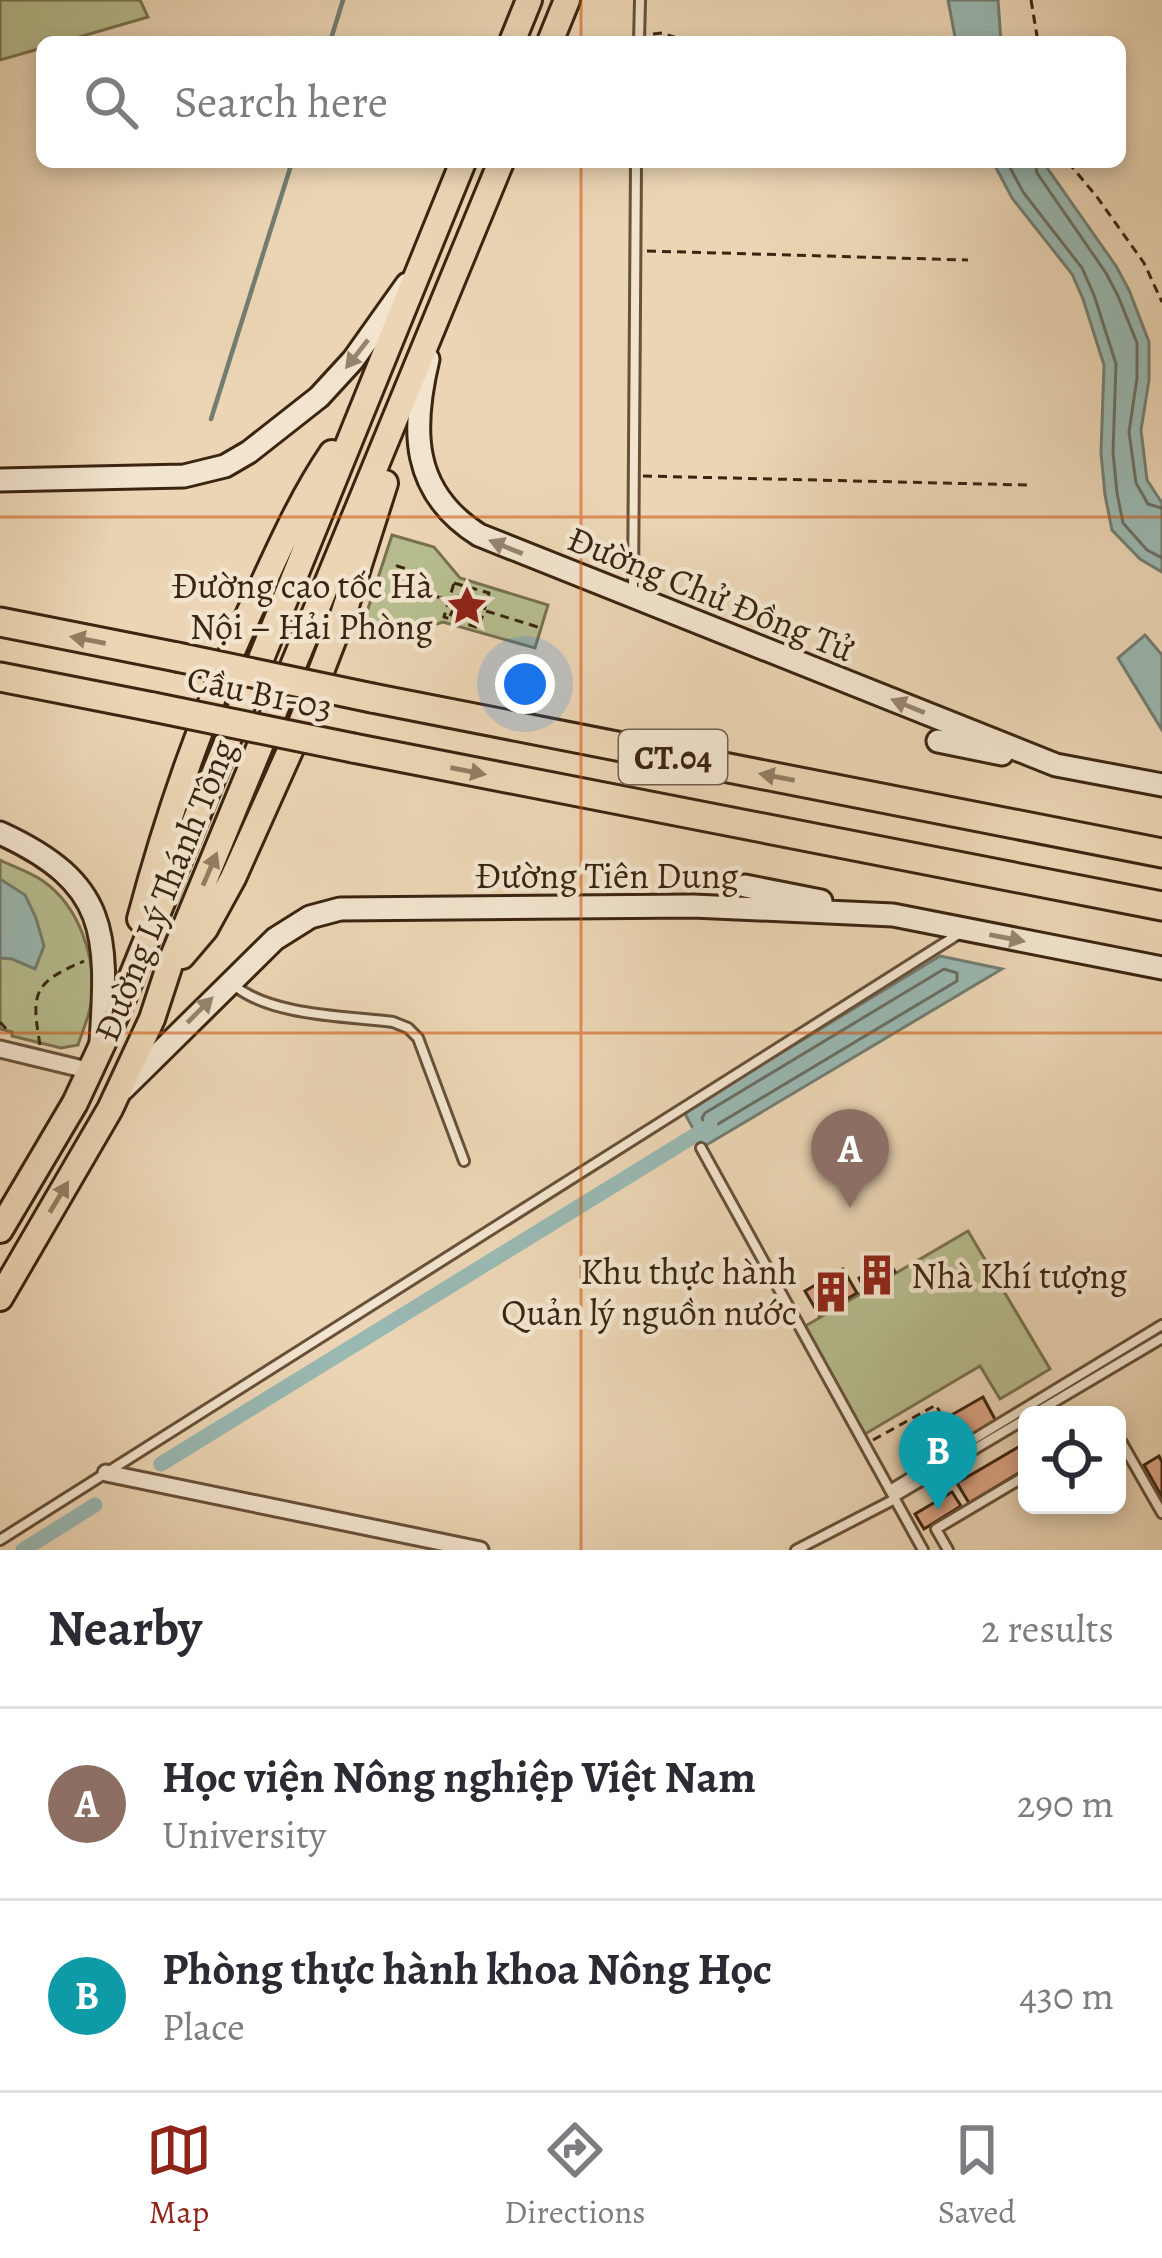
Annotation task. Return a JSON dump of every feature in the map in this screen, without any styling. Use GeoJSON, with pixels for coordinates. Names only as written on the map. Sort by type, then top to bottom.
{"type":"FeatureCollection","features":[{"type":"Feature","properties":{"kind":"highway","name":"Cầu B1-03"},"geometry":{"type":"LineString","coordinates":[[0,622],[1162,854]]}},
{"type":"Feature","properties":{"kind":"highway","name":"Cầu B1-03"},"geometry":{"type":"LineString","coordinates":[[0,676],[1162,906]]}},
{"type":"Feature","properties":{"kind":"main road"},"geometry":{"type":"LineString","coordinates":[[514,36],[529,0]]}},
{"type":"Feature","properties":{"kind":"main road"},"geometry":{"type":"LineString","coordinates":[[552,36],[567,0]]}},
{"type":"Feature","properties":{"kind":"main road"},"geometry":{"type":"LineString","coordinates":[[0,480],[184,476],[225,466],[319,397],[367,342],[424,259],[461,168]]}},
{"type":"Feature","properties":{"kind":"main road"},"geometry":{"type":"LineString","coordinates":[[442,306],[499,168]]}},
{"type":"Feature","properties":{"kind":"main road","name":"Đường Lý Thánh Tông"},"geometry":{"type":"LineString","coordinates":[[0,1230],[96,1060],[131,976],[136,936],[164,841],[232,652],[322,468],[359,418],[424,259]]}},
{"type":"Feature","properties":{"kind":"main road","name":"Đường Lý Thánh Tông"},"geometry":{"type":"LineString","coordinates":[[0,1298],[118,1093],[152,1019],[170,964],[205,929],[233,878],[316,690],[383,491],[390,434],[442,306]]}},
{"type":"Feature","properties":{"kind":"main road","name":"Đường Chử Đồng Tử"},"geometry":{"type":"LineString","coordinates":[[442,306],[417,425],[422,461],[435,494],[478,535],[1056,765],[1162,785]]}},
{"type":"Feature","properties":{"kind":"main road"},"geometry":{"type":"LineString","coordinates":[[938,741],[1056,765]]}},
{"type":"Feature","properties":{"kind":"main road"},"geometry":{"type":"LineString","coordinates":[[0,832],[57,864],[87,902],[98,926],[104,956],[96,1060]]}},
{"type":"Feature","properties":{"kind":"main road"},"geometry":{"type":"LineString","coordinates":[[745,886],[892,915]]}},
{"type":"Feature","properties":{"kind":"main road","name":"Đường Tiên Dung"},"geometry":{"type":"LineString","coordinates":[[118,1093],[291,926],[340,909],[693,907],[892,915],[1162,968]]}},
{"type":"Feature","properties":{"kind":"street"},"geometry":{"type":"LineString","coordinates":[[5,1041],[96,1060]]}},
{"type":"Feature","properties":{"kind":"street"},"geometry":{"type":"LineString","coordinates":[[106,1473],[480,1550]]}},
{"type":"Feature","properties":{"kind":"lane"},"geometry":{"type":"LineString","coordinates":[[639,36],[640,0]]}},
{"type":"Feature","properties":{"kind":"lane"},"geometry":{"type":"LineString","coordinates":[[633,597],[636,168]]}},
{"type":"Feature","properties":{"kind":"lane"},"geometry":{"type":"LineString","coordinates":[[0,1540],[965,929]]}},
{"type":"Feature","properties":{"kind":"lane"},"geometry":{"type":"LineString","coordinates":[[230,981],[250,996],[286,1008],[408,1028],[418,1038],[464,1161]]}},
{"type":"Feature","properties":{"kind":"lane"},"geometry":{"type":"LineString","coordinates":[[701,1148],[923,1550]]}},
{"type":"Feature","properties":{"kind":"lane"},"geometry":{"type":"LineString","coordinates":[[893,1495],[1162,1325]]}},
{"type":"Feature","properties":{"kind":"lane"},"geometry":{"type":"LineString","coordinates":[[1046,1406],[1162,1338]]}},
{"type":"Feature","properties":{"kind":"lane"},"geometry":{"type":"LineString","coordinates":[[796,1550],[1018,1422]]}},
{"type":"Feature","properties":{"kind":"lane"},"geometry":{"type":"LineString","coordinates":[[1126,1450],[1162,1513]]}},
{"type":"Feature","properties":{"kind":"lane"},"geometry":{"type":"LineString","coordinates":[[948,1550],[936,1529],[1018,1480]]}},
{"type":"Feature","properties":{"kind":"path"},"geometry":{"type":"LineString","coordinates":[[1031,0],[1037,36]]}},
{"type":"Feature","properties":{"kind":"path"},"geometry":{"type":"LineString","coordinates":[[1073,168],[1144,263],[1162,302]]}},
{"type":"Feature","properties":{"kind":"path"},"geometry":{"type":"LineString","coordinates":[[634,250],[968,260]]}},
{"type":"Feature","properties":{"kind":"path"},"geometry":{"type":"LineString","coordinates":[[635,476],[1027,485]]}},
{"type":"Feature","properties":{"kind":"path"},"geometry":{"type":"LineString","coordinates":[[392,583],[397,566],[410,570],[405,587]]}},
{"type":"Feature","properties":{"kind":"path"},"geometry":{"type":"LineString","coordinates":[[378,579],[449,600]]}},
{"type":"Feature","properties":{"kind":"path"},"geometry":{"type":"LineString","coordinates":[[454,583],[489,593],[479,628],[444,617],[449,600],[454,583]]}},
{"type":"Feature","properties":{"kind":"path"},"geometry":{"type":"LineString","coordinates":[[449,619],[460,595],[477,599],[472,616],[456,611]]}},
{"type":"Feature","properties":{"kind":"path"},"geometry":{"type":"LineString","coordinates":[[484,611],[541,628]]}},
{"type":"Feature","properties":{"kind":"path"},"geometry":{"type":"LineString","coordinates":[[40,1045],[37,993],[67,969],[92,959]]}},
{"type":"Feature","properties":{"kind":"path"},"geometry":{"type":"LineString","coordinates":[[0,1022],[5,1041]]}},
{"type":"Feature","properties":{"kind":"path"},"geometry":{"type":"LineString","coordinates":[[865,1445],[936,1405],[944,1420]]}},
{"type":"Feature","properties":{"kind":"green space"},"geometry":{"type":"Polygon","coordinates":[[[0,0],[140,0],[148,17],[83,36],[36,36],[36,50],[0,60],[0,0]]]}},
{"type":"Feature","properties":{"kind":"green space"},"geometry":{"type":"Polygon","coordinates":[[[392,535],[434,547],[460,578],[548,605],[535,648],[443,622],[409,633],[364,621],[392,535]]]}},
{"type":"Feature","properties":{"kind":"green space"},"geometry":{"type":"Polygon","coordinates":[[[0,860],[56,892],[82,934],[93,983],[78,1045],[61,1048],[0,1029],[0,860]]]}},
{"type":"Feature","properties":{"kind":"green space"},"geometry":{"type":"Polygon","coordinates":[[[968,1231],[1050,1369],[1000,1399],[980,1366],[860,1437],[802,1328],[968,1231]]]}},
{"type":"Feature","properties":{"kind":"water"},"geometry":{"type":"Polygon","coordinates":[[[948,0],[998,0],[1001,36],[955,36],[948,0]]]}},
{"type":"Feature","properties":{"kind":"water"},"geometry":{"type":"Polygon","coordinates":[[[996,168],[1047,168],[1129,290],[1149,342],[1141,430],[1147,480],[1162,503],[1162,572],[1140,559],[1112,530],[1101,453],[1104,365],[1072,274],[1012,198],[996,168]]]}},
{"type":"Feature","properties":{"kind":"water"},"geometry":{"type":"Polygon","coordinates":[[[1145,635],[1162,655],[1162,730],[1118,658],[1145,635]]]}},
{"type":"Feature","properties":{"kind":"water"},"geometry":{"type":"Polygon","coordinates":[[[0,879],[25,895],[36,918],[44,946],[35,969],[0,958],[0,879]]]}},
{"type":"Feature","properties":{"kind":"water"},"geometry":{"type":"Polygon","coordinates":[[[940,956],[1002,969],[703,1147],[684,1112],[940,956]]]}},
{"type":"Feature","properties":{"kind":"building","name":"Nhà Khí tượng"},"geometry":{"type":"Polygon","coordinates":[[[889,1261],[895,1272],[865,1290],[859,1278],[889,1261]]]}},
{"type":"Feature","properties":{"kind":"building","name":"Khu thực hành Quản lý nguồn nước"},"geometry":{"type":"Polygon","coordinates":[[[843,1269],[857,1293],[819,1315],[805,1291],[843,1269]]]}},
{"type":"Feature","properties":{"kind":"building"},"geometry":{"type":"Polygon","coordinates":[[[983,1397],[997,1423],[920,1466],[906,1441],[983,1397]]]}},
{"type":"Feature","properties":{"kind":"building"},"geometry":{"type":"Polygon","coordinates":[[[1018,1447],[1018,1473],[969,1503],[957,1483],[1018,1447]]]}},
{"type":"Feature","properties":{"kind":"building"},"geometry":{"type":"Polygon","coordinates":[[[1159,1456],[1162,1462],[1162,1497],[1144,1465],[1159,1456]]]}},
{"type":"Feature","properties":{"kind":"building"},"geometry":{"type":"Polygon","coordinates":[[[952,1492],[961,1506],[924,1529],[915,1514],[952,1492]]]}},
{"type":"Feature","properties":{"kind":"waterway"},"geometry":{"type":"LineString","coordinates":[[332,36],[343,0]]}},
{"type":"Feature","properties":{"kind":"waterway"},"geometry":{"type":"LineString","coordinates":[[211,419],[290,168]]}},
{"type":"Feature","properties":{"kind":"waterway"},"geometry":{"type":"LineString","coordinates":[[161,1464],[710,1126]]}},
{"type":"Feature","properties":{"kind":"waterway"},"geometry":{"type":"LineString","coordinates":[[23,1550],[95,1505]]}},
{"type":"Feature","properties":{"kind":"place","name":"Đường cao tốc Hà Nội – Hải Phòng"},"geometry":{"type":"Point","coordinates":[467,606]}},
{"type":"Feature","properties":{"kind":"place","name":"Học viện Nông nghiệp Việt Nam"},"geometry":{"type":"Point","coordinates":[850,1208]}},
{"type":"Feature","properties":{"kind":"place","name":"Nhà Khí tượng"},"geometry":{"type":"Point","coordinates":[877,1275]}},
{"type":"Feature","properties":{"kind":"place","name":"Khu thực hành Quản lý nguồn nước"},"geometry":{"type":"Point","coordinates":[831,1292]}},
{"type":"Feature","properties":{"kind":"place","name":"Phòng thực hành khoa Nông Học"},"geometry":{"type":"Point","coordinates":[938,1510]}}]}
